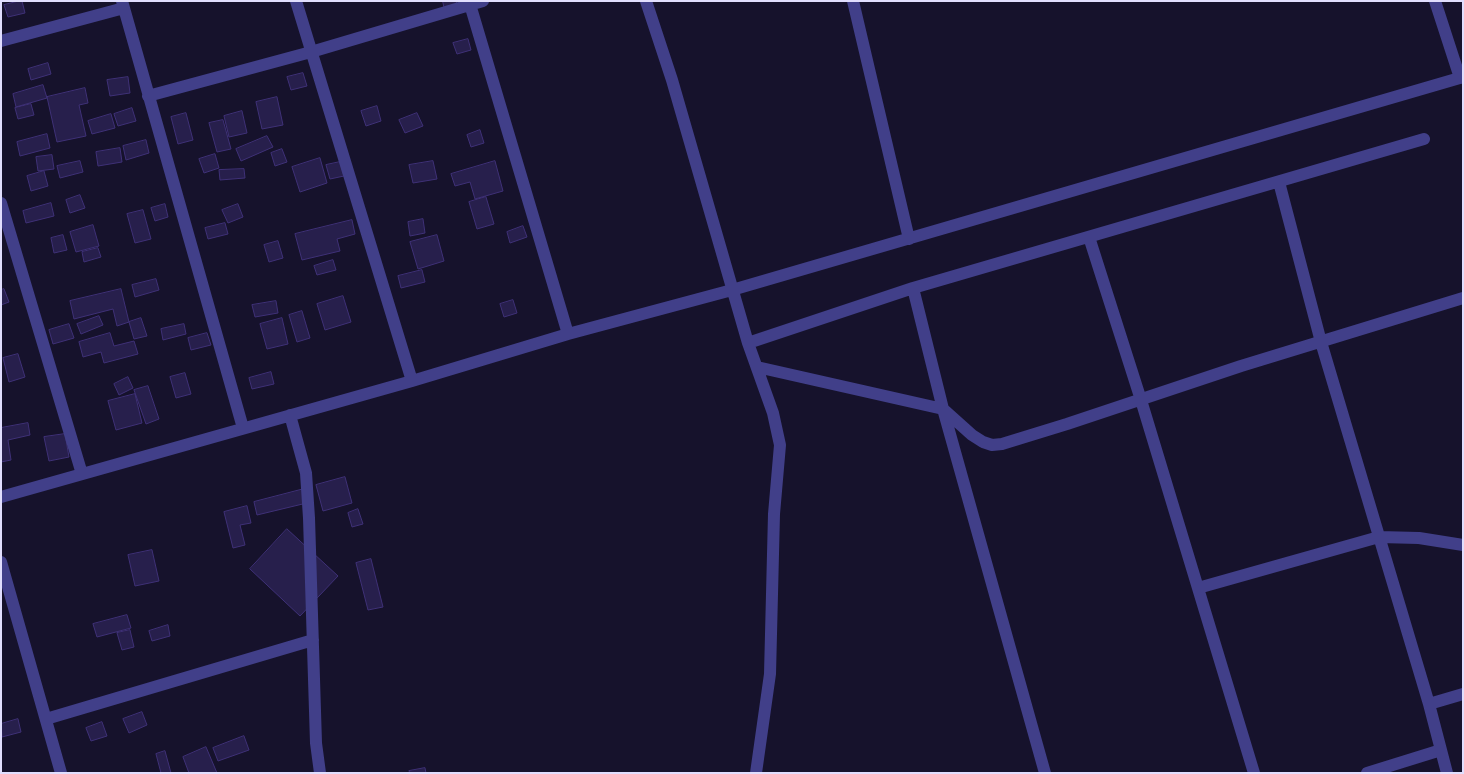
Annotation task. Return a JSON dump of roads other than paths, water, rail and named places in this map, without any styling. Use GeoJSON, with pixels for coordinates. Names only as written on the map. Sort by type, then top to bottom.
{"type":"FeatureCollection","features":[{"type":"Feature","properties":{"kind":"street"},"geometry":{"type":"LineString","coordinates":[[296,1],[412,381]]}},
{"type":"Feature","properties":{"kind":"street"},"geometry":{"type":"LineString","coordinates":[[148,96],[311,52],[469,3],[483,1]]}},
{"type":"Feature","properties":{"kind":"street"},"geometry":{"type":"LineString","coordinates":[[646,1],[672,80],[732,290],[772,413],[780,445],[774,514],[770,674],[756,773]]}},
{"type":"Feature","properties":{"kind":"street"},"geometry":{"type":"LineString","coordinates":[[853,1],[909,239]]}},
{"type":"Feature","properties":{"kind":"street"},"geometry":{"type":"LineString","coordinates":[[1,497],[412,381],[568,334],[732,290],[1461,77],[1435,1]]}},
{"type":"Feature","properties":{"kind":"street"},"geometry":{"type":"LineString","coordinates":[[469,3],[568,334]]}},
{"type":"Feature","properties":{"kind":"street"},"geometry":{"type":"LineString","coordinates":[[1,41],[123,5],[243,428]]}},
{"type":"Feature","properties":{"kind":"street"},"geometry":{"type":"LineString","coordinates":[[748,343],[913,288],[1424,139]]}},
{"type":"Feature","properties":{"kind":"street"},"geometry":{"type":"LineString","coordinates":[[1279,182],[1321,342],[1429,704],[1447,773]]}},
{"type":"Feature","properties":{"kind":"street"},"geometry":{"type":"LineString","coordinates":[[1,203],[82,474]]}},
{"type":"Feature","properties":{"kind":"street"},"geometry":{"type":"LineString","coordinates":[[1089,237],[1141,400],[1254,773]]}},
{"type":"Feature","properties":{"kind":"street"},"geometry":{"type":"LineString","coordinates":[[913,288],[943,409],[1046,773]]}},
{"type":"Feature","properties":{"kind":"street"},"geometry":{"type":"LineString","coordinates":[[757,367],[943,409],[972,435],[992,445],[1002,444],[1067,424],[1241,366],[1463,298]]}},
{"type":"Feature","properties":{"kind":"street"},"geometry":{"type":"LineString","coordinates":[[290,415],[306,474],[316,743],[320,773]]}},
{"type":"Feature","properties":{"kind":"street"},"geometry":{"type":"LineString","coordinates":[[1198,588],[1379,537],[1419,538],[1463,545]]}},
{"type":"Feature","properties":{"kind":"street"},"geometry":{"type":"LineString","coordinates":[[1,562],[62,773]]}},
{"type":"Feature","properties":{"kind":"street"},"geometry":{"type":"LineString","coordinates":[[46,719],[313,640]]}},
{"type":"Feature","properties":{"kind":"street"},"geometry":{"type":"LineString","coordinates":[[1429,704],[1463,694]]}},
{"type":"Feature","properties":{"kind":"street"},"geometry":{"type":"LineString","coordinates":[[1367,773],[1441,750]]}}]}
